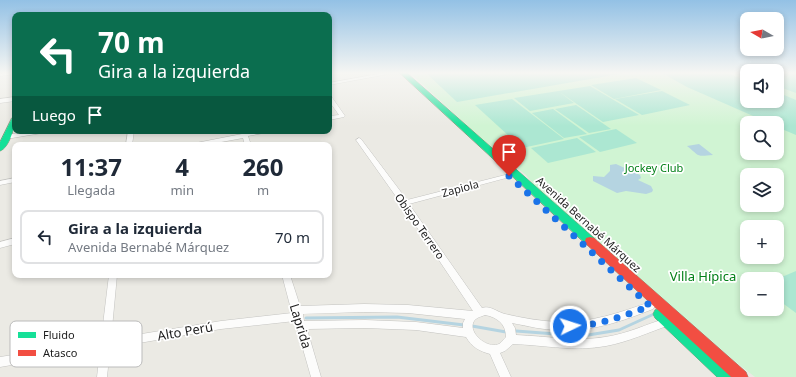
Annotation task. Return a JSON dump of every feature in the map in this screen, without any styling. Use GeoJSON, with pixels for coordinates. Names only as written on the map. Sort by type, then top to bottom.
{"type":"FeatureCollection","features":[{"type":"Feature","properties":{"kind":"main road","name":"Avenida Bernabé Márquez"},"geometry":{"type":"LineString","coordinates":[[418,91],[741,377]]}},
{"type":"Feature","properties":{"kind":"main road","name":"Avenida Bernabé Márquez"},"geometry":{"type":"LineString","coordinates":[[422,91],[727,377]]}},
{"type":"Feature","properties":{"kind":"main road"},"geometry":{"type":"LineString","coordinates":[[0,149],[5,136],[12,125]]}},
{"type":"Feature","properties":{"kind":"street"},"geometry":{"type":"LineString","coordinates":[[0,101],[12,99]]}},
{"type":"Feature","properties":{"kind":"street"},"geometry":{"type":"LineString","coordinates":[[332,101],[342,116],[332,118]]}},
{"type":"Feature","properties":{"kind":"street"},"geometry":{"type":"LineString","coordinates":[[5,136],[20,134]]}},
{"type":"Feature","properties":{"kind":"street"},"geometry":{"type":"LineString","coordinates":[[208,142],[240,134]]}},
{"type":"Feature","properties":{"kind":"street","name":"Obispo Terrero"},"geometry":{"type":"LineString","coordinates":[[359,140],[405,202],[476,314]]}},
{"type":"Feature","properties":{"kind":"street","name":"Zapiola"},"geometry":{"type":"LineString","coordinates":[[405,202],[512,175]]}},
{"type":"Feature","properties":{"kind":"street"},"geometry":{"type":"LineString","coordinates":[[0,183],[12,181]]}},
{"type":"Feature","properties":{"kind":"street"},"geometry":{"type":"LineString","coordinates":[[0,245],[12,242]]}},
{"type":"Feature","properties":{"kind":"street"},"geometry":{"type":"LineString","coordinates":[[108,321],[113,278]]}},
{"type":"Feature","properties":{"kind":"street","name":"Laprida"},"geometry":{"type":"LineString","coordinates":[[287,278],[316,377]]}},
{"type":"Feature","properties":{"kind":"street"},"geometry":{"type":"LineString","coordinates":[[650,306],[606,321],[584,326],[557,326],[502,317],[491,312],[476,314],[468,321],[468,333],[475,343],[480,346],[493,349],[504,346],[511,339],[584,344],[598,343],[629,336],[668,322]]}},
{"type":"Feature","properties":{"kind":"street","name":"Alto Perú"},"geometry":{"type":"LineString","coordinates":[[142,339],[221,325],[299,317],[364,308],[408,309],[476,314]]}},
{"type":"Feature","properties":{"kind":"street","name":"Alto Perú"},"geometry":{"type":"LineString","coordinates":[[299,317],[365,324],[416,326],[468,333]]}},
{"type":"Feature","properties":{"kind":"street"},"geometry":{"type":"LineString","coordinates":[[502,317],[510,327],[511,339]]}},
{"type":"Feature","properties":{"kind":"street"},"geometry":{"type":"LineString","coordinates":[[493,349],[506,377]]}},
{"type":"Feature","properties":{"kind":"street","name":"Alto Perú"},"geometry":{"type":"LineString","coordinates":[[0,362],[10,360]]}},
{"type":"Feature","properties":{"kind":"street"},"geometry":{"type":"LineString","coordinates":[[102,377],[103,367]]}},
{"type":"Feature","properties":{"kind":"green space","name":"Jockey Club"},"geometry":{"type":"Polygon","coordinates":[[[429,91],[740,91],[740,108],[784,108],[784,91],[796,91],[796,377],[755,377],[538,190],[526,175],[497,153],[429,91]]]}},
{"type":"Feature","properties":{"kind":"green space"},"geometry":{"type":"Polygon","coordinates":[[[445,91],[523,91],[457,102],[445,91]]]}},
{"type":"Feature","properties":{"kind":"green space"},"geometry":{"type":"Polygon","coordinates":[[[558,91],[574,103],[530,111],[514,98],[558,91]]]}},
{"type":"Feature","properties":{"kind":"green space"},"geometry":{"type":"Polygon","coordinates":[[[558,91],[598,91],[639,115],[603,122],[558,91]]]}},
{"type":"Feature","properties":{"kind":"green space"},"geometry":{"type":"Polygon","coordinates":[[[600,91],[658,91],[614,99],[600,91]]]}},
{"type":"Feature","properties":{"kind":"green space"},"geometry":{"type":"Polygon","coordinates":[[[662,91],[690,105],[642,115],[615,99],[662,91]]]}},
{"type":"Feature","properties":{"kind":"green space"},"geometry":{"type":"Polygon","coordinates":[[[695,91],[740,91],[740,108],[784,108],[784,95],[796,100],[796,135],[784,130],[784,116],[753,116],[695,91]]]}},
{"type":"Feature","properties":{"kind":"green space"},"geometry":{"type":"Polygon","coordinates":[[[512,99],[564,139],[522,148],[475,105],[512,99]]]}},
{"type":"Feature","properties":{"kind":"green space"},"geometry":{"type":"Polygon","coordinates":[[[576,105],[611,129],[589,133],[555,109],[576,105]]]}},
{"type":"Feature","properties":{"kind":"green space"},"geometry":{"type":"Polygon","coordinates":[[[553,109],[587,134],[564,138],[532,113],[553,109]]]}},
{"type":"Feature","properties":{"kind":"green space"},"geometry":{"type":"Polygon","coordinates":[[[616,129],[637,143],[600,152],[579,137],[616,129]]]}},
{"type":"Feature","properties":{"kind":"green space"},"geometry":{"type":"Polygon","coordinates":[[[577,138],[596,152],[548,163],[531,148],[577,138]]]}},
{"type":"Feature","properties":{"kind":"green space"},"geometry":{"type":"Polygon","coordinates":[[[796,271],[796,313],[784,304],[784,276],[796,271]]]}},
{"type":"Feature","properties":{"kind":"water"},"geometry":{"type":"Polygon","coordinates":[[[699,144],[713,155],[700,156],[687,146],[699,144]]]}},
{"type":"Feature","properties":{"kind":"water"},"geometry":{"type":"Polygon","coordinates":[[[616,164],[640,175],[641,178],[638,180],[651,186],[653,190],[652,192],[646,194],[626,191],[617,193],[593,181],[593,176],[604,177],[610,171],[610,165],[616,164]]]}},
{"type":"Feature","properties":{"kind":"waterway"},"geometry":{"type":"LineString","coordinates":[[516,331],[582,336],[619,330],[654,314]]}},
{"type":"Feature","properties":{"kind":"waterway"},"geometry":{"type":"LineString","coordinates":[[306,318],[397,317],[464,325]]}},
{"type":"Feature","properties":{"kind":"waterway"},"geometry":{"type":"LineString","coordinates":[[472,326],[506,332]]}},
{"type":"Feature","properties":{"kind":"traffic: fast"},"geometry":{"type":"LineString","coordinates":[[423,91],[590,241]]}},
{"type":"Feature","properties":{"kind":"traffic: fast"},"geometry":{"type":"LineString","coordinates":[[0,149],[12,126]]}},
{"type":"Feature","properties":{"kind":"traffic: fast"},"geometry":{"type":"LineString","coordinates":[[659,314],[727,377]]}},
{"type":"Feature","properties":{"kind":"traffic: jam"},"geometry":{"type":"LineString","coordinates":[[590,241],[741,377]]}},
{"type":"Feature","properties":{"kind":"route"},"geometry":{"type":"LineString","coordinates":[[509,176],[650,306],[631,314],[606,321],[584,326],[570,326]]}},
{"type":"Feature","properties":{"kind":"park label","name":"Villa Hípica"},"geometry":{"type":"Point","coordinates":[703,276]}}]}
